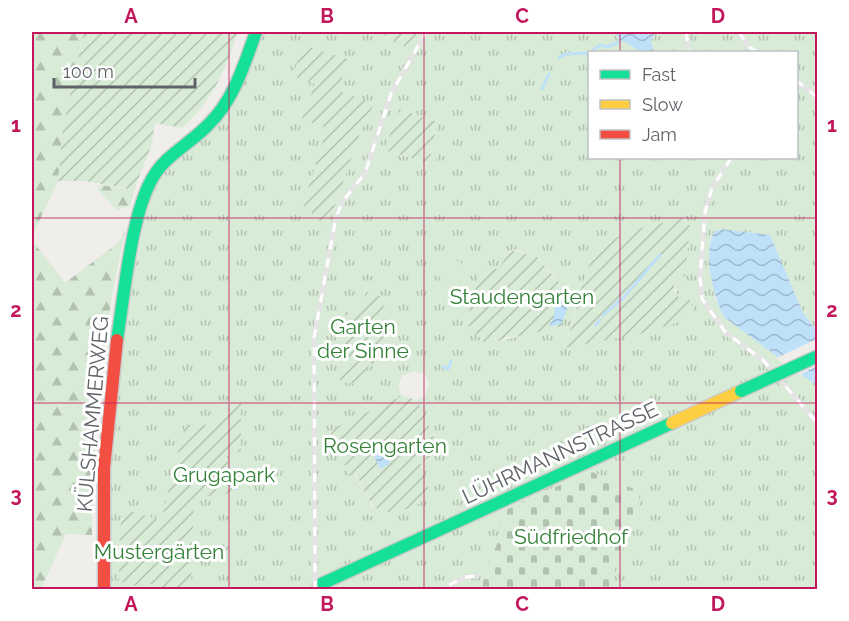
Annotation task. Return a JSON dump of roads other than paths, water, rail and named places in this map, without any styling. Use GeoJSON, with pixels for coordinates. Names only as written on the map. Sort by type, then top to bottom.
{"type":"FeatureCollection","features":[{"type":"Feature","properties":{"kind":"street","name":"KÜLSHAMMERWEG"},"geometry":{"type":"LineString","coordinates":[[104,590],[105,452],[114,353],[144,199],[150,182],[165,161],[209,125],[225,104],[237,84],[255,32]]}},
{"type":"Feature","properties":{"kind":"street","name":"LÜHRMANNSTRASSE"},"geometry":{"type":"LineString","coordinates":[[319,585],[818,356]]}},
{"type":"Feature","properties":{"kind":"water"},"geometry":{"type":"Polygon","coordinates":[[[614,32],[655,32],[651,42],[654,51],[641,51],[618,40],[614,32]]]}},
{"type":"Feature","properties":{"kind":"water"},"geometry":{"type":"Polygon","coordinates":[[[721,229],[770,235],[803,313],[817,331],[817,386],[724,317],[716,298],[709,263],[714,232],[721,229]]]}},
{"type":"Feature","properties":{"kind":"water"},"geometry":{"type":"Polygon","coordinates":[[[561,289],[570,301],[562,323],[549,327],[554,315],[556,296],[561,289]]]}},
{"type":"Feature","properties":{"kind":"water"},"geometry":{"type":"Polygon","coordinates":[[[382,445],[390,464],[380,469],[371,450],[382,445]]]}},
{"type":"Feature","properties":{"kind":"waterway"},"geometry":{"type":"LineString","coordinates":[[592,51],[600,45],[607,47],[619,42]]}},
{"type":"Feature","properties":{"kind":"waterway"},"geometry":{"type":"LineString","coordinates":[[559,58],[565,54],[588,53]]}},
{"type":"Feature","properties":{"kind":"waterway"},"geometry":{"type":"LineString","coordinates":[[542,89],[549,74]]}},
{"type":"Feature","properties":{"kind":"waterway"},"geometry":{"type":"LineString","coordinates":[[603,315],[623,298],[660,255]]}},
{"type":"Feature","properties":{"kind":"waterway"},"geometry":{"type":"LineString","coordinates":[[596,325],[600,320]]}},
{"type":"Feature","properties":{"kind":"waterway"},"geometry":{"type":"LineString","coordinates":[[443,367],[448,369],[451,361]]}},
{"type":"Feature","properties":{"kind":"railway"},"geometry":{"type":"LineString","coordinates":[[315,590],[314,338],[336,217],[343,201],[365,173],[391,94],[426,32]]}},
{"type":"Feature","properties":{"kind":"railway"},"geometry":{"type":"LineString","coordinates":[[686,32],[689,51]]}},
{"type":"Feature","properties":{"kind":"railway"},"geometry":{"type":"LineString","coordinates":[[739,32],[748,46],[756,51]]}},
{"type":"Feature","properties":{"kind":"railway"},"geometry":{"type":"LineString","coordinates":[[798,82],[818,98]]}},
{"type":"Feature","properties":{"kind":"railway"},"geometry":{"type":"LineString","coordinates":[[730,159],[712,188],[705,212],[700,277],[702,299],[726,333],[763,360],[818,424]]}},
{"type":"Feature","properties":{"kind":"railway"},"geometry":{"type":"LineString","coordinates":[[449,585],[465,577],[477,576]]}},
{"type":"Feature","properties":{"kind":"park label","name":"Staudengarten"},"geometry":{"type":"Point","coordinates":[522,297]}},
{"type":"Feature","properties":{"kind":"park label","name":"Garten der Sinne"},"geometry":{"type":"Point","coordinates":[363,339]}},
{"type":"Feature","properties":{"kind":"park label","name":"Rosengarten"},"geometry":{"type":"Point","coordinates":[385,446]}},
{"type":"Feature","properties":{"kind":"park label","name":"Grugapark"},"geometry":{"type":"Point","coordinates":[224,475]}},
{"type":"Feature","properties":{"kind":"park label","name":"Südfriedhof"},"geometry":{"type":"Point","coordinates":[571,537]}},
{"type":"Feature","properties":{"kind":"park label","name":"Mustergärten"},"geometry":{"type":"Point","coordinates":[159,552]}}]}
